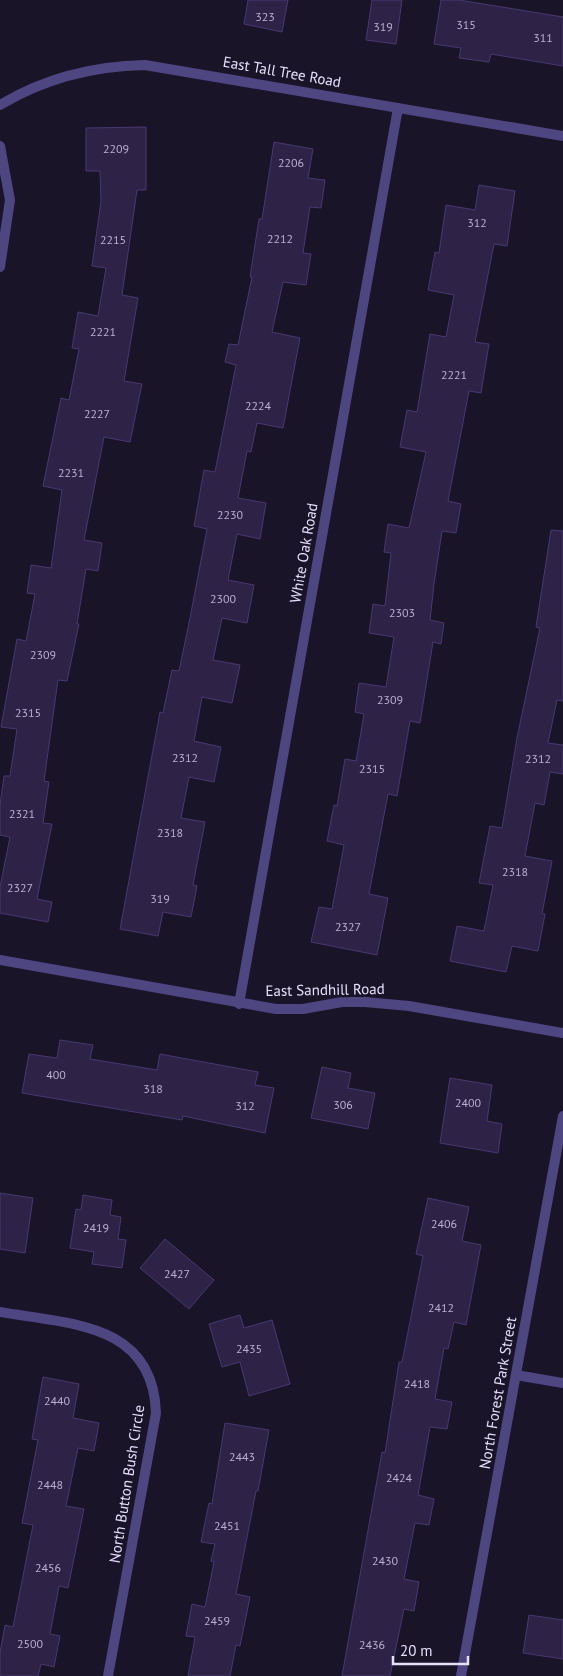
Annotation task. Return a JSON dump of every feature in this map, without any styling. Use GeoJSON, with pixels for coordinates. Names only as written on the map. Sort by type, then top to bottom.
{"type":"FeatureCollection","features":[{"type":"Feature","properties":{"kind":"street","name":"East Tall Tree Road"},"geometry":{"type":"LineString","coordinates":[[0,105],[41,84],[79,72],[113,66],[145,65],[563,136]]}},
{"type":"Feature","properties":{"kind":"street","name":"White Oak Road"},"geometry":{"type":"LineString","coordinates":[[239,1004],[398,108]]}},
{"type":"Feature","properties":{"kind":"street"},"geometry":{"type":"LineString","coordinates":[[0,146],[10,200],[0,267]]}},
{"type":"Feature","properties":{"kind":"street","name":"East Sandhill Road"},"geometry":{"type":"LineString","coordinates":[[0,960],[239,1004],[276,1009],[302,1009],[342,1002],[382,1003],[563,1033]]}},
{"type":"Feature","properties":{"kind":"street","name":"North Forest Park Street"},"geometry":{"type":"LineString","coordinates":[[462,1676],[563,1116]]}},
{"type":"Feature","properties":{"kind":"street","name":"North Button Bush Circle"},"geometry":{"type":"LineString","coordinates":[[0,1312],[105,1332],[128,1346],[138,1356],[150,1377],[156,1399],[156,1412],[108,1676]]}},
{"type":"Feature","properties":{"kind":"street"},"geometry":{"type":"LineString","coordinates":[[516,1374],[563,1383]]}},
{"type":"Feature","properties":{"kind":"building"},"geometry":{"type":"Polygon","coordinates":[[[248,0],[288,0],[282,32],[244,24],[248,0]]]}},
{"type":"Feature","properties":{"kind":"building"},"geometry":{"type":"Polygon","coordinates":[[[372,0],[402,0],[396,44],[366,40],[372,0]]]}},
{"type":"Feature","properties":{"kind":"building"},"geometry":{"type":"Polygon","coordinates":[[[441,0],[459,0],[563,17],[563,66],[491,54],[489,62],[459,58],[461,48],[434,44],[441,0]]]}},
{"type":"Feature","properties":{"kind":"building"},"geometry":{"type":"Polygon","coordinates":[[[146,127],[146,190],[137,190],[122,295],[138,298],[124,381],[142,384],[130,442],[104,437],[84,540],[102,543],[98,571],[86,569],[77,624],[79,624],[67,681],[58,680],[44,781],[49,782],[43,823],[52,824],[37,899],[52,902],[48,922],[0,913],[0,887],[10,837],[0,835],[0,805],[4,776],[10,776],[17,729],[1,727],[17,639],[26,641],[35,594],[27,593],[31,565],[51,568],[62,490],[43,486],[61,398],[69,400],[79,349],[72,348],[78,312],[98,316],[106,268],[92,266],[101,201],[100,171],[86,171],[86,128],[146,127]]]}},
{"type":"Feature","properties":{"kind":"building"},"geometry":{"type":"Polygon","coordinates":[[[274,142],[313,149],[308,178],[325,180],[321,208],[310,207],[303,253],[311,254],[306,285],[283,282],[272,332],[300,338],[283,428],[257,423],[251,452],[247,451],[238,498],[266,503],[260,539],[237,534],[228,580],[254,585],[247,623],[222,618],[213,660],[240,665],[232,703],[202,697],[194,741],[221,747],[214,782],[189,777],[181,818],[205,822],[193,885],[197,886],[191,917],[163,912],[158,936],[120,929],[160,712],[163,713],[172,670],[179,671],[190,618],[207,529],[194,526],[204,470],[215,472],[236,365],[225,362],[229,344],[238,345],[252,277],[250,277],[259,219],[262,219],[274,142]]]}},
{"type":"Feature","properties":{"kind":"building"},"geometry":{"type":"Polygon","coordinates":[[[479,185],[515,191],[507,246],[494,244],[475,342],[489,344],[481,393],[469,391],[448,501],[461,504],[456,533],[442,531],[430,620],[444,623],[441,644],[433,642],[420,723],[410,721],[397,796],[388,794],[369,894],[388,898],[377,955],[311,942],[319,907],[332,909],[344,845],[327,841],[334,805],[337,806],[345,759],[356,761],[364,714],[355,712],[359,683],[386,687],[394,637],[369,633],[373,604],[385,606],[391,553],[384,552],[388,524],[409,528],[426,452],[400,447],[407,410],[417,412],[430,334],[446,337],[454,295],[428,290],[435,252],[439,253],[446,205],[475,210],[479,185]]]}},
{"type":"Feature","properties":{"kind":"building"},"geometry":{"type":"Polygon","coordinates":[[[551,530],[563,531],[563,701],[557,700],[548,743],[563,745],[563,774],[550,772],[544,805],[535,803],[525,856],[552,861],[542,914],[545,914],[538,951],[512,946],[506,972],[450,961],[457,926],[484,931],[493,885],[479,883],[490,826],[502,828],[517,738],[540,628],[536,627],[551,530]]]}},
{"type":"Feature","properties":{"kind":"building"},"geometry":{"type":"Polygon","coordinates":[[[60,1040],[93,1045],[90,1059],[157,1070],[160,1054],[258,1072],[255,1085],[274,1088],[265,1133],[183,1116],[182,1120],[22,1093],[29,1054],[57,1058],[60,1040]]]}},
{"type":"Feature","properties":{"kind":"building"},"geometry":{"type":"Polygon","coordinates":[[[322,1067],[351,1073],[348,1088],[375,1093],[368,1129],[311,1118],[322,1067]]]}},
{"type":"Feature","properties":{"kind":"building"},"geometry":{"type":"Polygon","coordinates":[[[450,1078],[492,1085],[487,1121],[502,1124],[498,1153],[440,1143],[450,1078]]]}},
{"type":"Feature","properties":{"kind":"building"},"geometry":{"type":"Polygon","coordinates":[[[0,1193],[33,1198],[25,1253],[0,1249],[0,1193]]]}},
{"type":"Feature","properties":{"kind":"building"},"geometry":{"type":"Polygon","coordinates":[[[83,1195],[112,1200],[110,1215],[121,1217],[118,1239],[126,1240],[122,1268],[92,1264],[94,1252],[70,1248],[76,1209],[81,1210],[83,1195]]]}},
{"type":"Feature","properties":{"kind":"building"},"geometry":{"type":"Polygon","coordinates":[[[428,1198],[469,1207],[462,1241],[481,1245],[466,1325],[454,1322],[448,1349],[444,1348],[435,1399],[452,1402],[447,1429],[430,1427],[418,1495],[434,1499],[429,1525],[415,1523],[404,1579],[419,1582],[414,1611],[404,1609],[390,1676],[342,1676],[382,1452],[385,1453],[399,1362],[402,1362],[423,1256],[416,1254],[428,1198]]]}},
{"type":"Feature","properties":{"kind":"building"},"geometry":{"type":"Polygon","coordinates":[[[165,1239],[214,1280],[189,1309],[140,1268],[165,1239]]]}},
{"type":"Feature","properties":{"kind":"building"},"geometry":{"type":"Polygon","coordinates":[[[240,1315],[244,1328],[272,1320],[290,1384],[249,1396],[240,1362],[222,1367],[209,1324],[240,1315]]]}},
{"type":"Feature","properties":{"kind":"building"},"geometry":{"type":"Polygon","coordinates":[[[43,1377],[79,1384],[73,1418],[99,1423],[94,1451],[78,1448],[66,1506],[84,1509],[68,1588],[59,1586],[50,1634],[60,1636],[54,1667],[41,1664],[38,1676],[0,1676],[0,1653],[5,1625],[13,1627],[33,1525],[22,1523],[38,1440],[32,1439],[43,1377]]]}},
{"type":"Feature","properties":{"kind":"building"},"geometry":{"type":"Polygon","coordinates":[[[225,1423],[269,1430],[236,1594],[250,1597],[240,1646],[236,1645],[230,1676],[188,1676],[195,1637],[186,1636],[192,1604],[205,1607],[214,1562],[211,1561],[215,1544],[201,1542],[209,1503],[212,1504],[225,1423]]]}},
{"type":"Feature","properties":{"kind":"building"},"geometry":{"type":"Polygon","coordinates":[[[529,1615],[563,1620],[563,1659],[523,1653],[529,1615]]]}}]}
